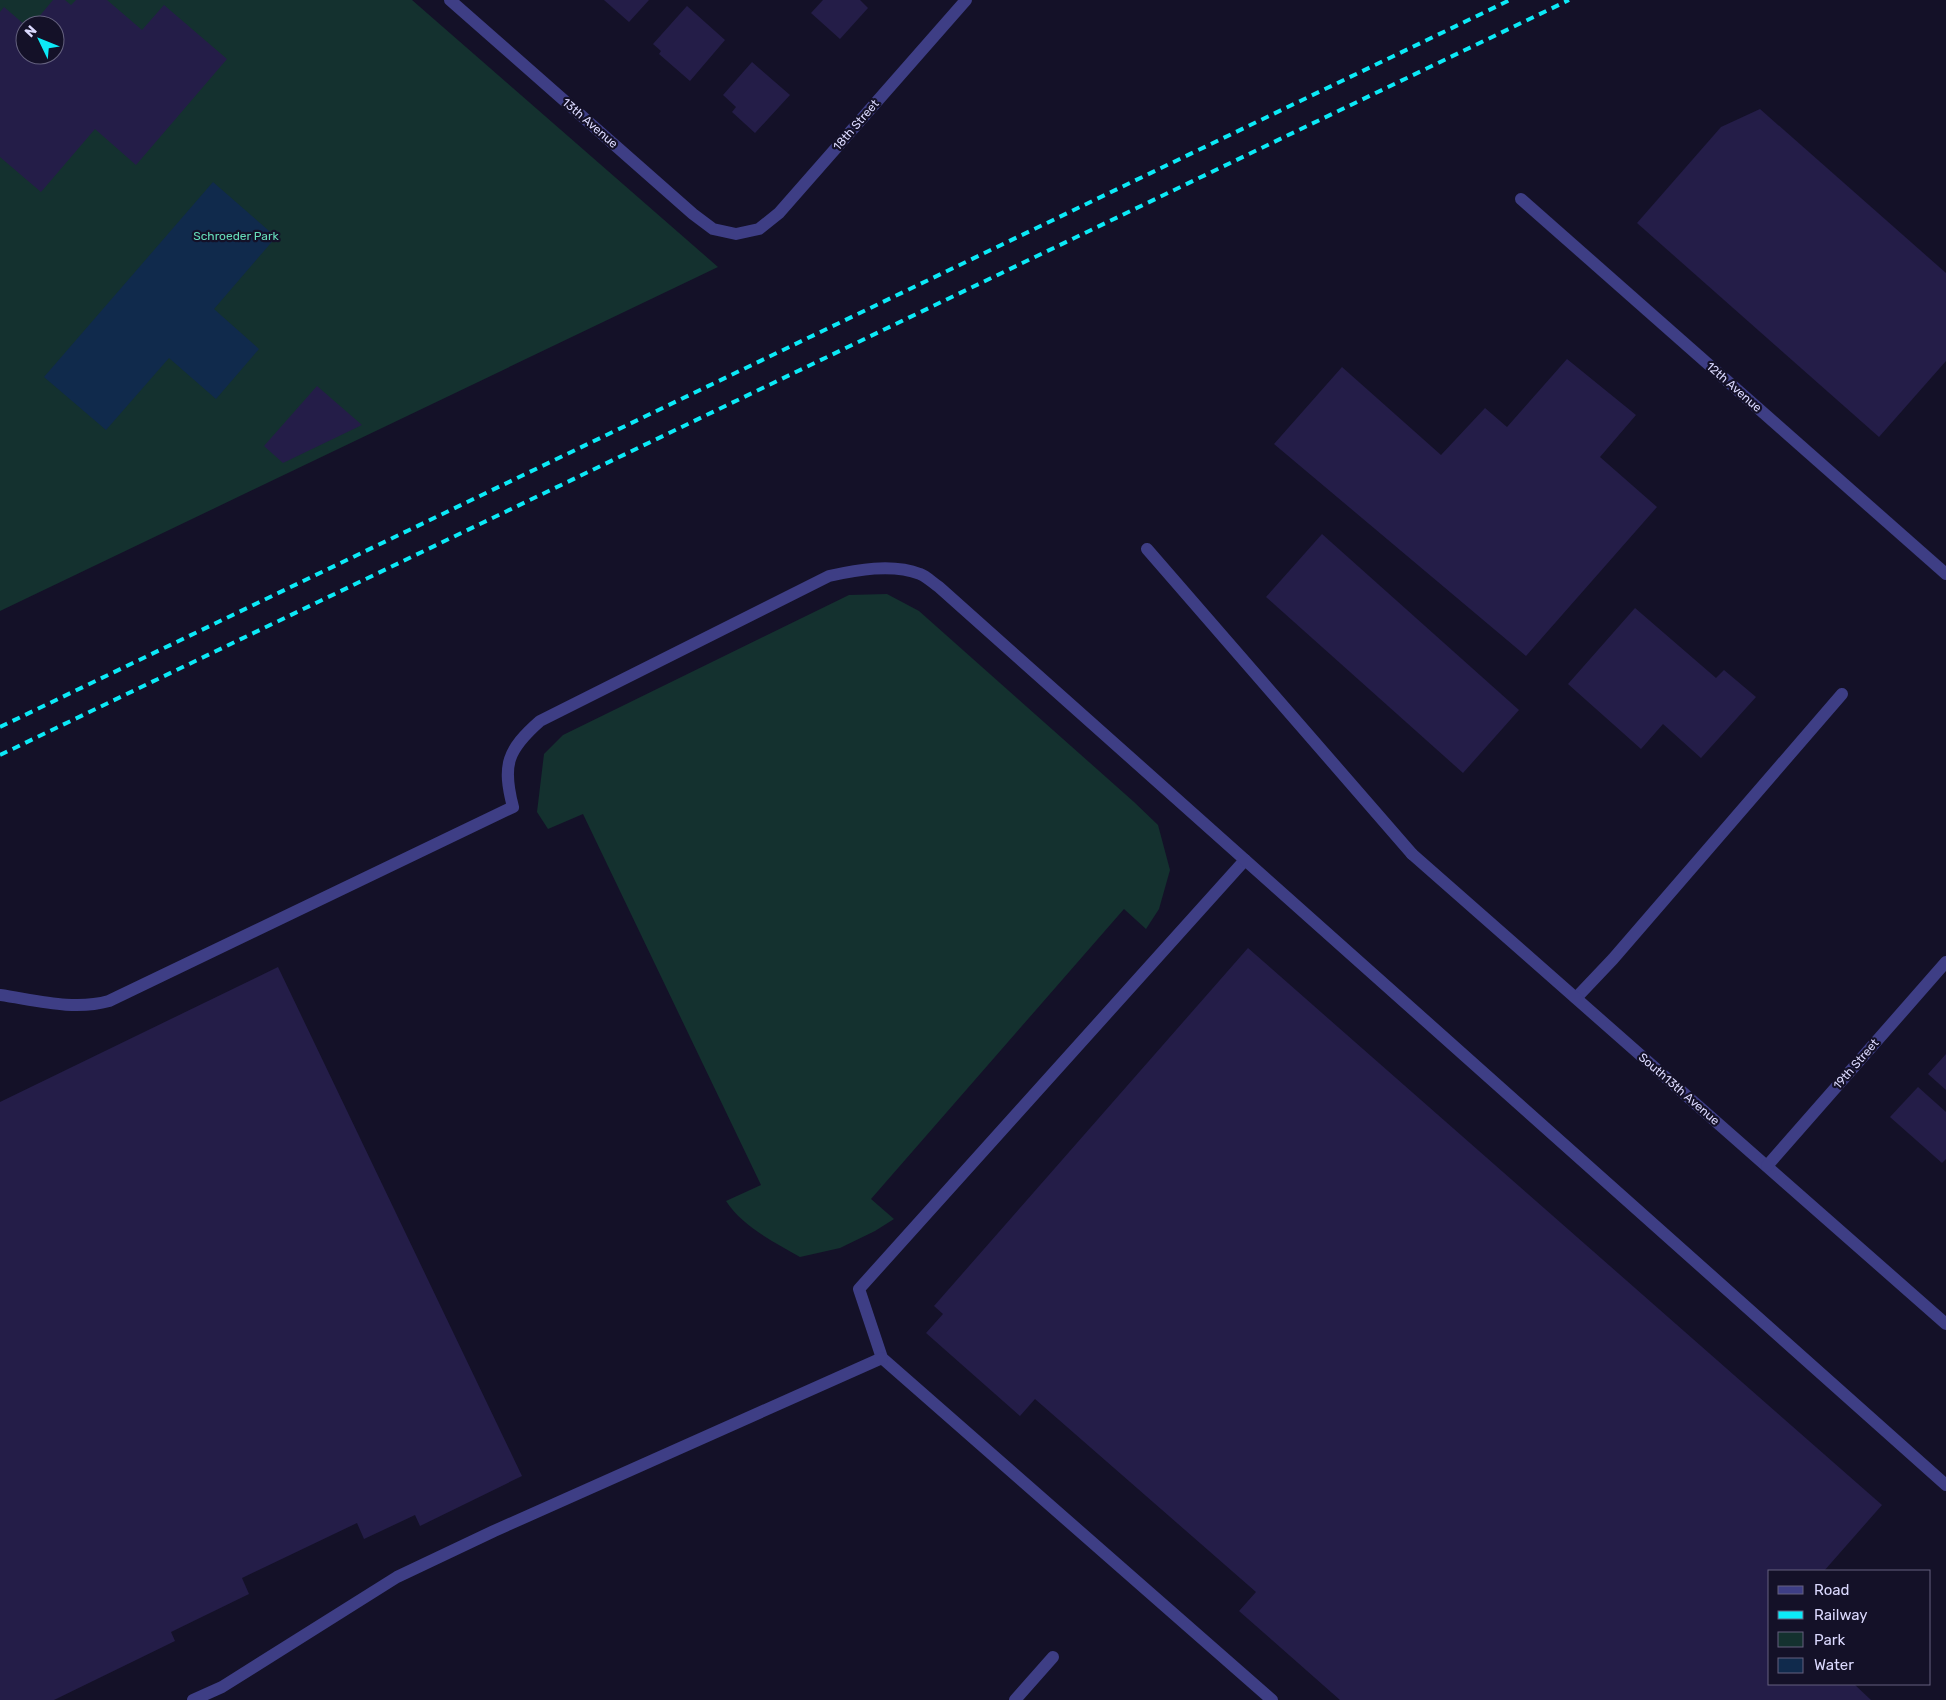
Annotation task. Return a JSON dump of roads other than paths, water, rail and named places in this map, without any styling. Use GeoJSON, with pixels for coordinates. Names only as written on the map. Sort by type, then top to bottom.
{"type":"FeatureCollection","features":[{"type":"Feature","properties":{"kind":"street","name":"13th Avenue"},"geometry":{"type":"LineString","coordinates":[[450,0],[693,214],[713,229],[736,234]]}},
{"type":"Feature","properties":{"kind":"street","name":"18th Street"},"geometry":{"type":"LineString","coordinates":[[736,234],[759,229],[779,213],[966,0]]}},
{"type":"Feature","properties":{"kind":"street","name":"12th Avenue"},"geometry":{"type":"LineString","coordinates":[[1521,200],[1946,574]]}},
{"type":"Feature","properties":{"kind":"street","name":"South13th Avenue"},"geometry":{"type":"LineString","coordinates":[[1147,549],[1412,854],[1946,1324]]}},
{"type":"Feature","properties":{"kind":"street"},"geometry":{"type":"LineString","coordinates":[[0,995],[75,1005],[94,1005],[109,1001],[513,807],[507,783],[509,760],[521,738],[540,721],[829,576],[873,568],[896,569],[920,574],[939,587],[1946,1486]]}},
{"type":"Feature","properties":{"kind":"street"},"geometry":{"type":"LineString","coordinates":[[1576,998],[1613,959],[1842,694]]}},
{"type":"Feature","properties":{"kind":"street"},"geometry":{"type":"LineString","coordinates":[[1245,860],[860,1289],[882,1358],[1272,1700]]}},
{"type":"Feature","properties":{"kind":"street","name":"19th Street"},"geometry":{"type":"LineString","coordinates":[[1767,1166],[1946,962]]}},
{"type":"Feature","properties":{"kind":"street"},"geometry":{"type":"LineString","coordinates":[[193,1700],[222,1687],[397,1578],[494,1531],[882,1358]]}},
{"type":"Feature","properties":{"kind":"street"},"geometry":{"type":"LineString","coordinates":[[1015,1700],[1053,1657]]}},
{"type":"Feature","properties":{"kind":"water"},"geometry":{"type":"Polygon","coordinates":[[[213,182],[276,237],[214,309],[259,349],[216,399],[169,358],[106,430],[44,377],[213,182]]]}},
{"type":"Feature","properties":{"kind":"railway"},"geometry":{"type":"LineString","coordinates":[[0,727],[1510,0]]}},
{"type":"Feature","properties":{"kind":"railway"},"geometry":{"type":"LineString","coordinates":[[0,755],[1569,0]]}},
{"type":"Feature","properties":{"kind":"park label","name":"Schroeder Park"},"geometry":{"type":"Point","coordinates":[236,236]}}]}
